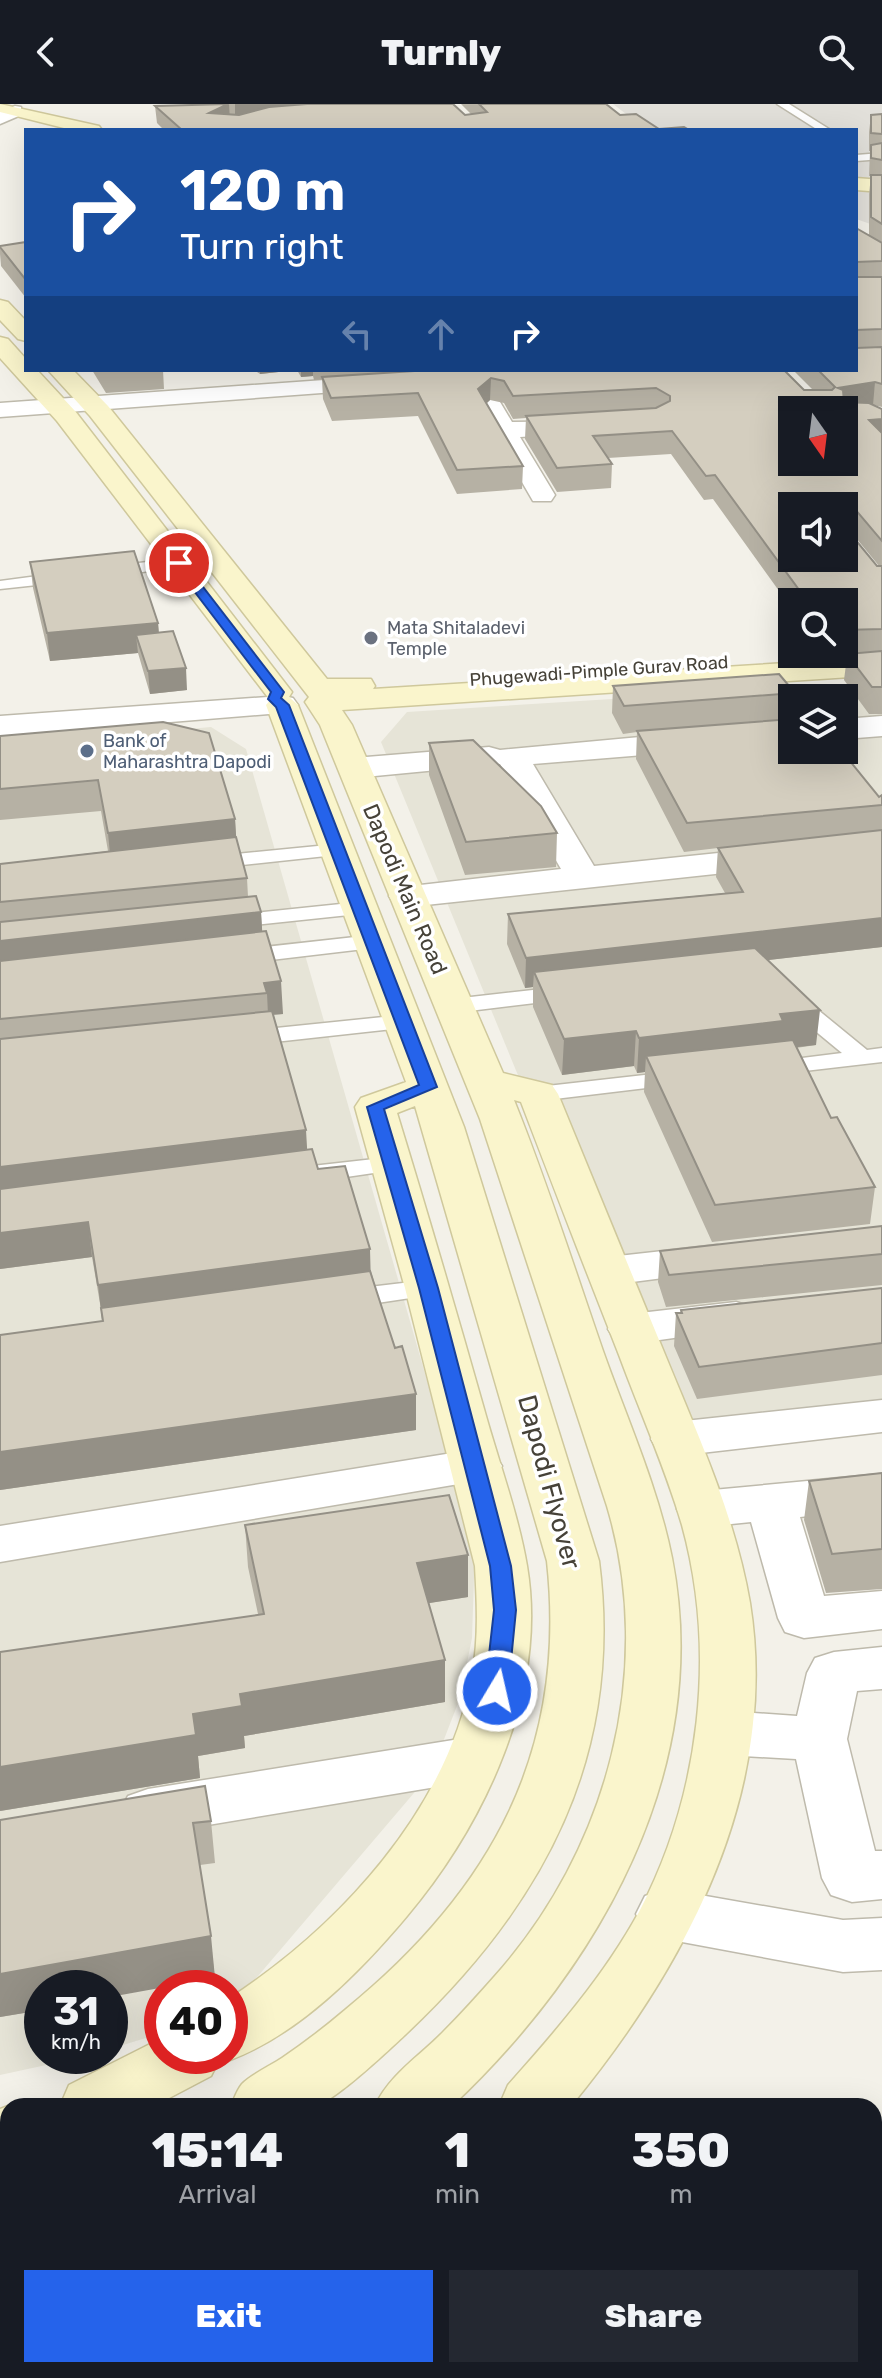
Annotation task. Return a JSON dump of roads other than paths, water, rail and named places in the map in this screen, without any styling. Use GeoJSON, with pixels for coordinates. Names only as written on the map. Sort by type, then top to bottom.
{"type":"FeatureCollection","features":[{"type":"Feature","properties":{"kind":"main road"},"geometry":{"type":"LineString","coordinates":[[5,113],[83,128]]}},
{"type":"Feature","properties":{"kind":"main road"},"geometry":{"type":"LineString","coordinates":[[858,184],[882,186]]}},
{"type":"Feature","properties":{"kind":"main road"},"geometry":{"type":"LineString","coordinates":[[0,307],[24,332]]}},
{"type":"Feature","properties":{"kind":"main road","name":"Dapodi Main Road"},"geometry":{"type":"LineString","coordinates":[[0,344],[24,371]]}},
{"type":"Feature","properties":{"kind":"main road","name":"Dapodi Main Road"},"geometry":{"type":"LineString","coordinates":[[25,372],[55,405],[179,563],[280,699],[428,1087]]}},
{"type":"Feature","properties":{"kind":"main road","name":"Dapodi Main Road"},"geometry":{"type":"LineString","coordinates":[[62,372],[90,401],[308,672],[336,725],[484,1080]]}},
{"type":"Feature","properties":{"kind":"main road","name":"Phugewadi-Pimple Gurav Road"},"geometry":{"type":"LineString","coordinates":[[280,699],[296,686],[318,695],[664,673],[882,654]]}},
{"type":"Feature","properties":{"kind":"main road","name":"Phugewadi-Pimple Gurav Road"},"geometry":{"type":"LineString","coordinates":[[664,673],[882,666]]}},
{"type":"Feature","properties":{"kind":"main road"},"geometry":{"type":"LineString","coordinates":[[484,1080],[538,1094],[702,1509],[725,1610],[729,1670],[726,1733],[714,1789],[693,1856],[633,1976],[583,2045],[538,2098]]}},
{"type":"Feature","properties":{"kind":"main road"},"geometry":{"type":"LineString","coordinates":[[416,2098],[461,2060],[523,1990],[560,1941],[618,1832],[639,1773],[651,1713],[656,1665],[654,1610],[646,1556],[627,1489],[484,1080]]}},
{"type":"Feature","properties":{"kind":"main road"},"geometry":{"type":"LineString","coordinates":[[248,2021],[333,1956],[374,1915],[412,1869],[440,1825],[484,1738],[497,1691],[505,1610],[501,1566],[477,1466],[375,1107],[428,1087]]}},
{"type":"Feature","properties":{"kind":"main road","name":"Dapodi Flyover"},"geometry":{"type":"LineString","coordinates":[[276,2098],[319,2071],[396,2007],[485,1904],[540,1808],[561,1755],[573,1702],[579,1610],[573,1561],[557,1497],[428,1087]]}},
{"type":"Feature","properties":{"kind":"main road"},"geometry":{"type":"LineString","coordinates":[[108,2098],[154,2074]]}},
{"type":"Feature","properties":{"kind":"street"},"geometry":{"type":"LineString","coordinates":[[442,380],[479,375],[504,430],[542,495]]}},
{"type":"Feature","properties":{"kind":"street"},"geometry":{"type":"LineString","coordinates":[[0,410],[90,401],[412,381]]}},
{"type":"Feature","properties":{"kind":"street"},"geometry":{"type":"LineString","coordinates":[[504,430],[610,424]]}},
{"type":"Feature","properties":{"kind":"street"},"geometry":{"type":"LineString","coordinates":[[0,715],[280,699]]}},
{"type":"Feature","properties":{"kind":"street"},"geometry":{"type":"LineString","coordinates":[[0,726],[280,699]]}},
{"type":"Feature","properties":{"kind":"street"},"geometry":{"type":"LineString","coordinates":[[858,728],[882,726]]}},
{"type":"Feature","properties":{"kind":"street"},"geometry":{"type":"LineString","coordinates":[[354,768],[778,734]]}},
{"type":"Feature","properties":{"kind":"street"},"geometry":{"type":"LineString","coordinates":[[512,756],[584,879]]}},
{"type":"Feature","properties":{"kind":"street"},"geometry":{"type":"LineString","coordinates":[[407,896],[882,846]]}},
{"type":"Feature","properties":{"kind":"street"},"geometry":{"type":"LineString","coordinates":[[609,1271],[763,1253]]}},
{"type":"Feature","properties":{"kind":"street"},"geometry":{"type":"LineString","coordinates":[[631,1329],[778,1313]]}},
{"type":"Feature","properties":{"kind":"street"},"geometry":{"type":"LineString","coordinates":[[675,1439],[882,1416]]}},
{"type":"Feature","properties":{"kind":"street"},"geometry":{"type":"LineString","coordinates":[[0,1544],[477,1466]]}},
{"type":"Feature","properties":{"kind":"street"},"geometry":{"type":"LineString","coordinates":[[702,1509],[882,1491]]}},
{"type":"Feature","properties":{"kind":"street"},"geometry":{"type":"LineString","coordinates":[[771,1504],[804,1618],[882,1610]]}},
{"type":"Feature","properties":{"kind":"street"},"geometry":{"type":"LineString","coordinates":[[882,1668],[834,1673],[819,1739],[852,1878],[882,1875]]}},
{"type":"Feature","properties":{"kind":"street"},"geometry":{"type":"LineString","coordinates":[[726,1733],[819,1739]]}},
{"type":"Feature","properties":{"kind":"street"},"geometry":{"type":"LineString","coordinates":[[94,1821],[472,1759]]}},
{"type":"Feature","properties":{"kind":"street"},"geometry":{"type":"LineString","coordinates":[[666,1914],[843,1946],[882,1944]]}},
{"type":"Feature","properties":{"kind":"lane"},"geometry":{"type":"LineString","coordinates":[[782,104],[822,128]]}},
{"type":"Feature","properties":{"kind":"lane"},"geometry":{"type":"LineString","coordinates":[[858,158],[882,156]]}},
{"type":"Feature","properties":{"kind":"lane"},"geometry":{"type":"LineString","coordinates":[[4,585],[179,563]]}},
{"type":"Feature","properties":{"kind":"lane"},"geometry":{"type":"LineString","coordinates":[[184,866],[338,850]]}},
{"type":"Feature","properties":{"kind":"lane"},"geometry":{"type":"LineString","coordinates":[[206,924],[360,908]]}},
{"type":"Feature","properties":{"kind":"lane"},"geometry":{"type":"LineString","coordinates":[[214,960],[373,942]]}},
{"type":"Feature","properties":{"kind":"lane"},"geometry":{"type":"LineString","coordinates":[[770,982],[872,1056]]}},
{"type":"Feature","properties":{"kind":"lane"},"geometry":{"type":"LineString","coordinates":[[453,1006],[593,991]]}},
{"type":"Feature","properties":{"kind":"lane"},"geometry":{"type":"LineString","coordinates":[[216,1041],[403,1022]]}},
{"type":"Feature","properties":{"kind":"lane"},"geometry":{"type":"LineString","coordinates":[[753,1070],[872,1056]]}},
{"type":"Feature","properties":{"kind":"lane"},"geometry":{"type":"LineString","coordinates":[[538,1094],[707,1075]]}},
{"type":"Feature","properties":{"kind":"lane"},"geometry":{"type":"LineString","coordinates":[[282,1178],[392,1164]]}},
{"type":"Feature","properties":{"kind":"lane"},"geometry":{"type":"LineString","coordinates":[[323,1302],[428,1288]]}},
{"type":"Feature","properties":{"kind":"place","name":"Mata Shitaladevi Temple"},"geometry":{"type":"Point","coordinates":[371,638]}},
{"type":"Feature","properties":{"kind":"place","name":"Bank of Maharashtra Dapodi"},"geometry":{"type":"Point","coordinates":[87,751]}}]}
